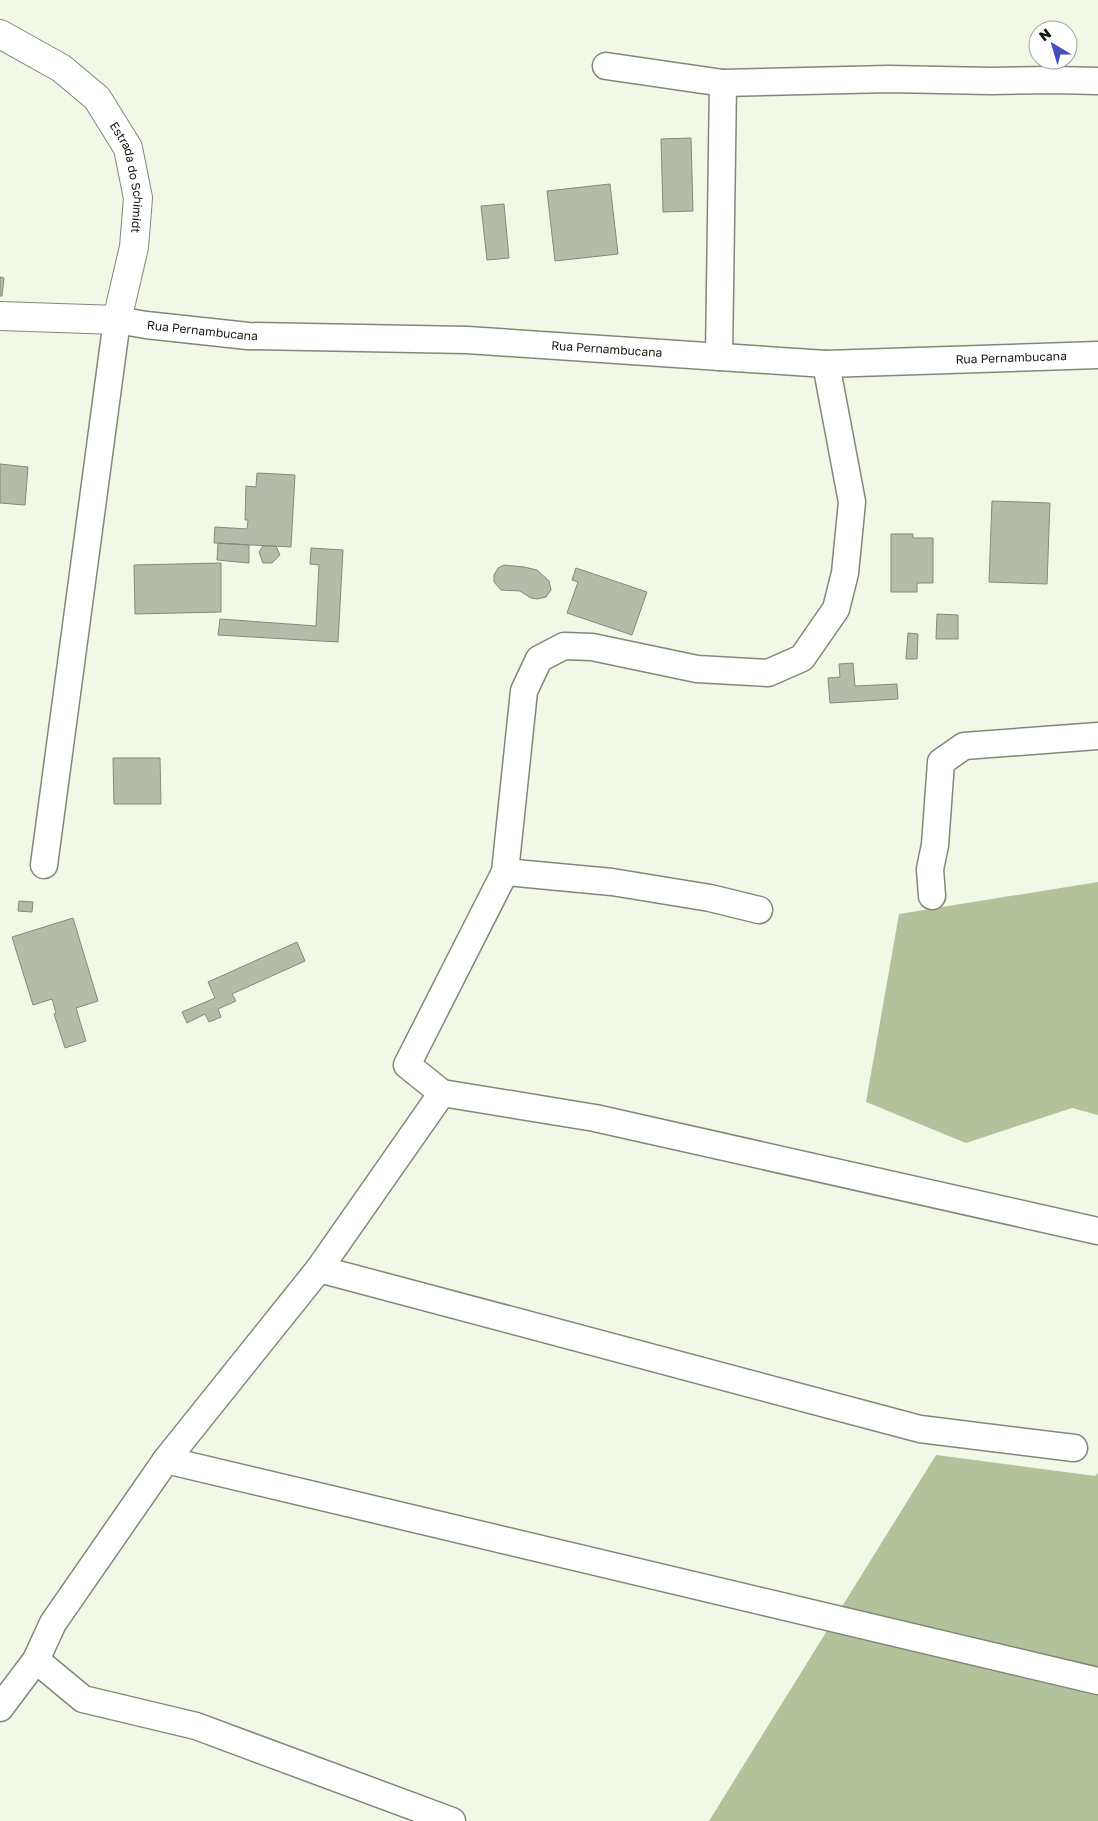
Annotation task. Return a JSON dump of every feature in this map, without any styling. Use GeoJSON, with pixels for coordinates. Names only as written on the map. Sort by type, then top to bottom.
{"type":"FeatureCollection","features":[{"type":"Feature","properties":{"kind":"street","name":"Estrada do Schimidt"},"geometry":{"type":"LineString","coordinates":[[0,34],[61,68],[97,98],[128,148],[138,198],[134,247],[117,320]]}},
{"type":"Feature","properties":{"kind":"street"},"geometry":{"type":"LineString","coordinates":[[606,66],[723,83],[889,79],[1098,81]]}},
{"type":"Feature","properties":{"kind":"street"},"geometry":{"type":"LineString","coordinates":[[719,357],[723,83]]}},
{"type":"Feature","properties":{"kind":"street"},"geometry":{"type":"LineString","coordinates":[[0,316],[117,320],[44,865]]}},
{"type":"Feature","properties":{"kind":"street","name":"Rua Pernambucana"},"geometry":{"type":"LineString","coordinates":[[117,320],[248,336],[467,340],[826,364],[1098,355]]}},
{"type":"Feature","properties":{"kind":"street"},"geometry":{"type":"LineString","coordinates":[[826,364],[852,502],[845,573],[836,609],[802,658],[768,673],[697,669],[592,647],[564,646],[540,659],[524,692],[504,872],[407,1065],[442,1093],[595,1118],[1098,1231]]}},
{"type":"Feature","properties":{"kind":"street"},"geometry":{"type":"LineString","coordinates":[[932,896],[930,869],[935,845],[941,762],[964,746],[1098,736]]}},
{"type":"Feature","properties":{"kind":"street"},"geometry":{"type":"LineString","coordinates":[[504,872],[612,882],[710,898],[759,910]]}},
{"type":"Feature","properties":{"kind":"street"},"geometry":{"type":"LineString","coordinates":[[0,1708],[36,1660],[53,1623],[166,1460],[319,1269],[442,1093]]}},
{"type":"Feature","properties":{"kind":"street"},"geometry":{"type":"LineString","coordinates":[[319,1269],[920,1429],[1074,1448]]}},
{"type":"Feature","properties":{"kind":"street"},"geometry":{"type":"LineString","coordinates":[[166,1460],[1098,1681]]}},
{"type":"Feature","properties":{"kind":"street"},"geometry":{"type":"LineString","coordinates":[[36,1660],[83,1699],[196,1726],[452,1821]]}},
{"type":"Feature","properties":{"kind":"green space"},"geometry":{"type":"Polygon","coordinates":[[[1098,882],[1098,1115],[1072,1108],[966,1143],[866,1102],[899,914],[1098,882]]]}},
{"type":"Feature","properties":{"kind":"green space"},"geometry":{"type":"Polygon","coordinates":[[[936,1455],[1095,1476],[1098,1473],[1098,1821],[709,1821],[936,1455]]]}},
{"type":"Feature","properties":{"kind":"building"},"geometry":{"type":"Polygon","coordinates":[[[691,138],[693,211],[663,212],[661,139],[691,138]]]}},
{"type":"Feature","properties":{"kind":"building"},"geometry":{"type":"Polygon","coordinates":[[[610,184],[618,254],[555,261],[547,191],[610,184]]]}},
{"type":"Feature","properties":{"kind":"building"},"geometry":{"type":"Polygon","coordinates":[[[504,204],[509,258],[487,260],[481,206],[504,204]]]}},
{"type":"Feature","properties":{"kind":"building"},"geometry":{"type":"Polygon","coordinates":[[[0,277],[4,278],[2,296],[0,296],[0,277]]]}},
{"type":"Feature","properties":{"kind":"building"},"geometry":{"type":"Polygon","coordinates":[[[0,464],[28,467],[25,505],[0,503],[0,464]]]}},
{"type":"Feature","properties":{"kind":"building"},"geometry":{"type":"Polygon","coordinates":[[[257,473],[295,475],[291,547],[214,543],[215,527],[247,529],[248,520],[245,520],[246,486],[256,487],[257,473]]]}},
{"type":"Feature","properties":{"kind":"building"},"geometry":{"type":"Polygon","coordinates":[[[992,501],[1050,503],[1047,584],[989,582],[992,501]]]}},
{"type":"Feature","properties":{"kind":"building"},"geometry":{"type":"Polygon","coordinates":[[[891,534],[913,534],[913,538],[933,538],[933,583],[917,583],[917,592],[891,592],[891,534]]]}},
{"type":"Feature","properties":{"kind":"building"},"geometry":{"type":"Polygon","coordinates":[[[218,543],[249,545],[249,563],[217,560],[218,543]]]}},
{"type":"Feature","properties":{"kind":"building"},"geometry":{"type":"Polygon","coordinates":[[[263,546],[276,546],[280,555],[272,563],[263,563],[259,552],[263,546]]]}},
{"type":"Feature","properties":{"kind":"building"},"geometry":{"type":"Polygon","coordinates":[[[311,548],[343,550],[338,642],[218,635],[220,619],[316,626],[319,565],[310,564],[311,548]]]}},
{"type":"Feature","properties":{"kind":"building"},"geometry":{"type":"Polygon","coordinates":[[[221,563],[221,612],[135,614],[134,565],[221,563]]]}},
{"type":"Feature","properties":{"kind":"building"},"geometry":{"type":"Polygon","coordinates":[[[504,565],[537,570],[549,581],[551,590],[546,597],[537,599],[531,598],[520,591],[501,590],[494,582],[494,575],[498,568],[504,565]]]}},
{"type":"Feature","properties":{"kind":"building"},"geometry":{"type":"Polygon","coordinates":[[[576,568],[647,592],[632,635],[567,613],[578,582],[572,580],[576,568]]]}},
{"type":"Feature","properties":{"kind":"building"},"geometry":{"type":"Polygon","coordinates":[[[937,614],[958,615],[958,639],[936,639],[937,614]]]}},
{"type":"Feature","properties":{"kind":"building"},"geometry":{"type":"Polygon","coordinates":[[[908,633],[918,634],[917,659],[906,659],[908,633]]]}},
{"type":"Feature","properties":{"kind":"building"},"geometry":{"type":"Polygon","coordinates":[[[853,663],[855,686],[897,684],[898,699],[830,703],[828,678],[840,677],[839,664],[853,663]]]}},
{"type":"Feature","properties":{"kind":"building"},"geometry":{"type":"Polygon","coordinates":[[[113,758],[160,758],[161,804],[114,804],[113,758]]]}},
{"type":"Feature","properties":{"kind":"building"},"geometry":{"type":"Polygon","coordinates":[[[19,901],[33,902],[32,912],[18,911],[19,901]]]}},
{"type":"Feature","properties":{"kind":"building"},"geometry":{"type":"Polygon","coordinates":[[[73,918],[98,1001],[76,1008],[86,1041],[65,1048],[54,1014],[56,1013],[52,999],[33,1005],[12,937],[73,918]]]}},
{"type":"Feature","properties":{"kind":"building"},"geometry":{"type":"Polygon","coordinates":[[[297,942],[305,961],[232,994],[236,1001],[218,1009],[221,1017],[209,1022],[205,1014],[187,1023],[182,1012],[215,998],[208,982],[297,942]]]}}]}
